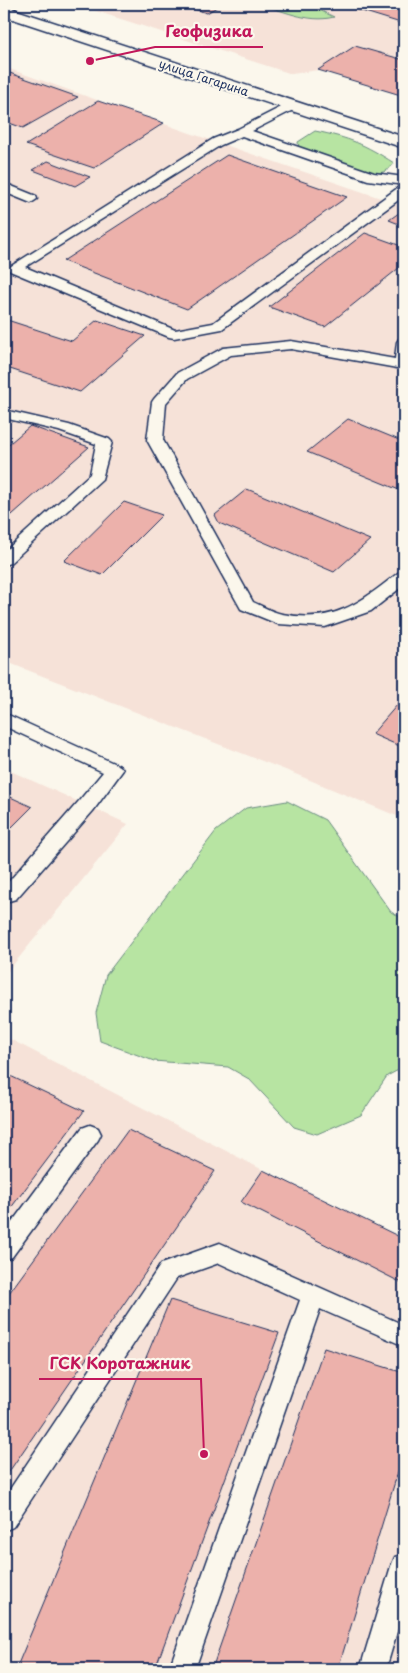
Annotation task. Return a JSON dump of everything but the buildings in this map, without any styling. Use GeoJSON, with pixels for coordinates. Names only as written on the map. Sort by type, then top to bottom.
{"type":"FeatureCollection","features":[{"type":"Feature","properties":{"kind":"main road","name":"улица Гагарина"},"geometry":{"type":"LineString","coordinates":[[4,10],[404,143]]}},
{"type":"Feature","properties":{"kind":"lane"},"geometry":{"type":"LineString","coordinates":[[4,10],[15,4]]}},
{"type":"Feature","properties":{"kind":"lane"},"geometry":{"type":"LineString","coordinates":[[291,106],[242,132],[217,142],[15,268],[174,334],[217,326],[404,190]]}},
{"type":"Feature","properties":{"kind":"lane"},"geometry":{"type":"LineString","coordinates":[[242,132],[372,177],[404,181]]}},
{"type":"Feature","properties":{"kind":"lane"},"geometry":{"type":"LineString","coordinates":[[4,187],[31,198]]}},
{"type":"Feature","properties":{"kind":"lane"},"geometry":{"type":"LineString","coordinates":[[404,342],[403,367],[292,345],[228,350],[182,376],[159,402],[155,440],[247,604],[278,619],[325,622],[365,607],[404,577]]}},
{"type":"Feature","properties":{"kind":"lane"},"geometry":{"type":"LineString","coordinates":[[4,414],[64,428],[104,442],[97,476],[4,560]]}},
{"type":"Feature","properties":{"kind":"lane"},"geometry":{"type":"LineString","coordinates":[[4,719],[114,770],[86,806],[9,894]]}},
{"type":"Feature","properties":{"kind":"lane"},"geometry":{"type":"LineString","coordinates":[[4,1250],[90,1134]]}},
{"type":"Feature","properties":{"kind":"lane"},"geometry":{"type":"LineString","coordinates":[[4,1519],[169,1270],[220,1253],[404,1336]]}},
{"type":"Feature","properties":{"kind":"lane"},"geometry":{"type":"LineString","coordinates":[[182,1669],[313,1295]]}},
{"type":"Feature","properties":{"kind":"lane"},"geometry":{"type":"LineString","coordinates":[[373,1669],[404,1566]]}},
{"type":"Feature","properties":{"kind":"shaded area"},"geometry":{"type":"Polygon","coordinates":[[[74,4],[404,4],[404,96],[318,70],[292,74],[74,4]]]}},
{"type":"Feature","properties":{"kind":"shaded area"},"geometry":{"type":"Polygon","coordinates":[[[4,67],[404,206],[404,819],[288,771],[4,661],[4,67]]]}},
{"type":"Feature","properties":{"kind":"shaded area"},"geometry":{"type":"Polygon","coordinates":[[[4,768],[128,824],[4,976],[4,768]]]}},
{"type":"Feature","properties":{"kind":"shaded area"},"geometry":{"type":"Polygon","coordinates":[[[4,1036],[263,1170],[404,1239],[404,1669],[4,1669],[4,1036]]]}},
{"type":"Feature","properties":{"kind":"green space"},"geometry":{"type":"Polygon","coordinates":[[[256,4],[307,4],[334,17],[314,19],[256,4]]]}},
{"type":"Feature","properties":{"kind":"green space"},"geometry":{"type":"Polygon","coordinates":[[[315,131],[338,136],[356,143],[394,163],[386,171],[378,173],[338,163],[299,149],[298,142],[315,131]]]}},
{"type":"Feature","properties":{"kind":"green space"},"geometry":{"type":"Polygon","coordinates":[[[287,801],[325,820],[391,912],[404,919],[404,1067],[387,1076],[361,1115],[317,1134],[294,1127],[249,1079],[228,1067],[154,1061],[100,1041],[96,1013],[106,975],[216,831],[246,808],[287,801]]]}},
{"type":"Feature","properties":{"kind":"place","name":"Геофизика"},"geometry":{"type":"Point","coordinates":[90,61]}},
{"type":"Feature","properties":{"kind":"place","name":"ГСК Коротажник"},"geometry":{"type":"Point","coordinates":[204,1454]}}]}
